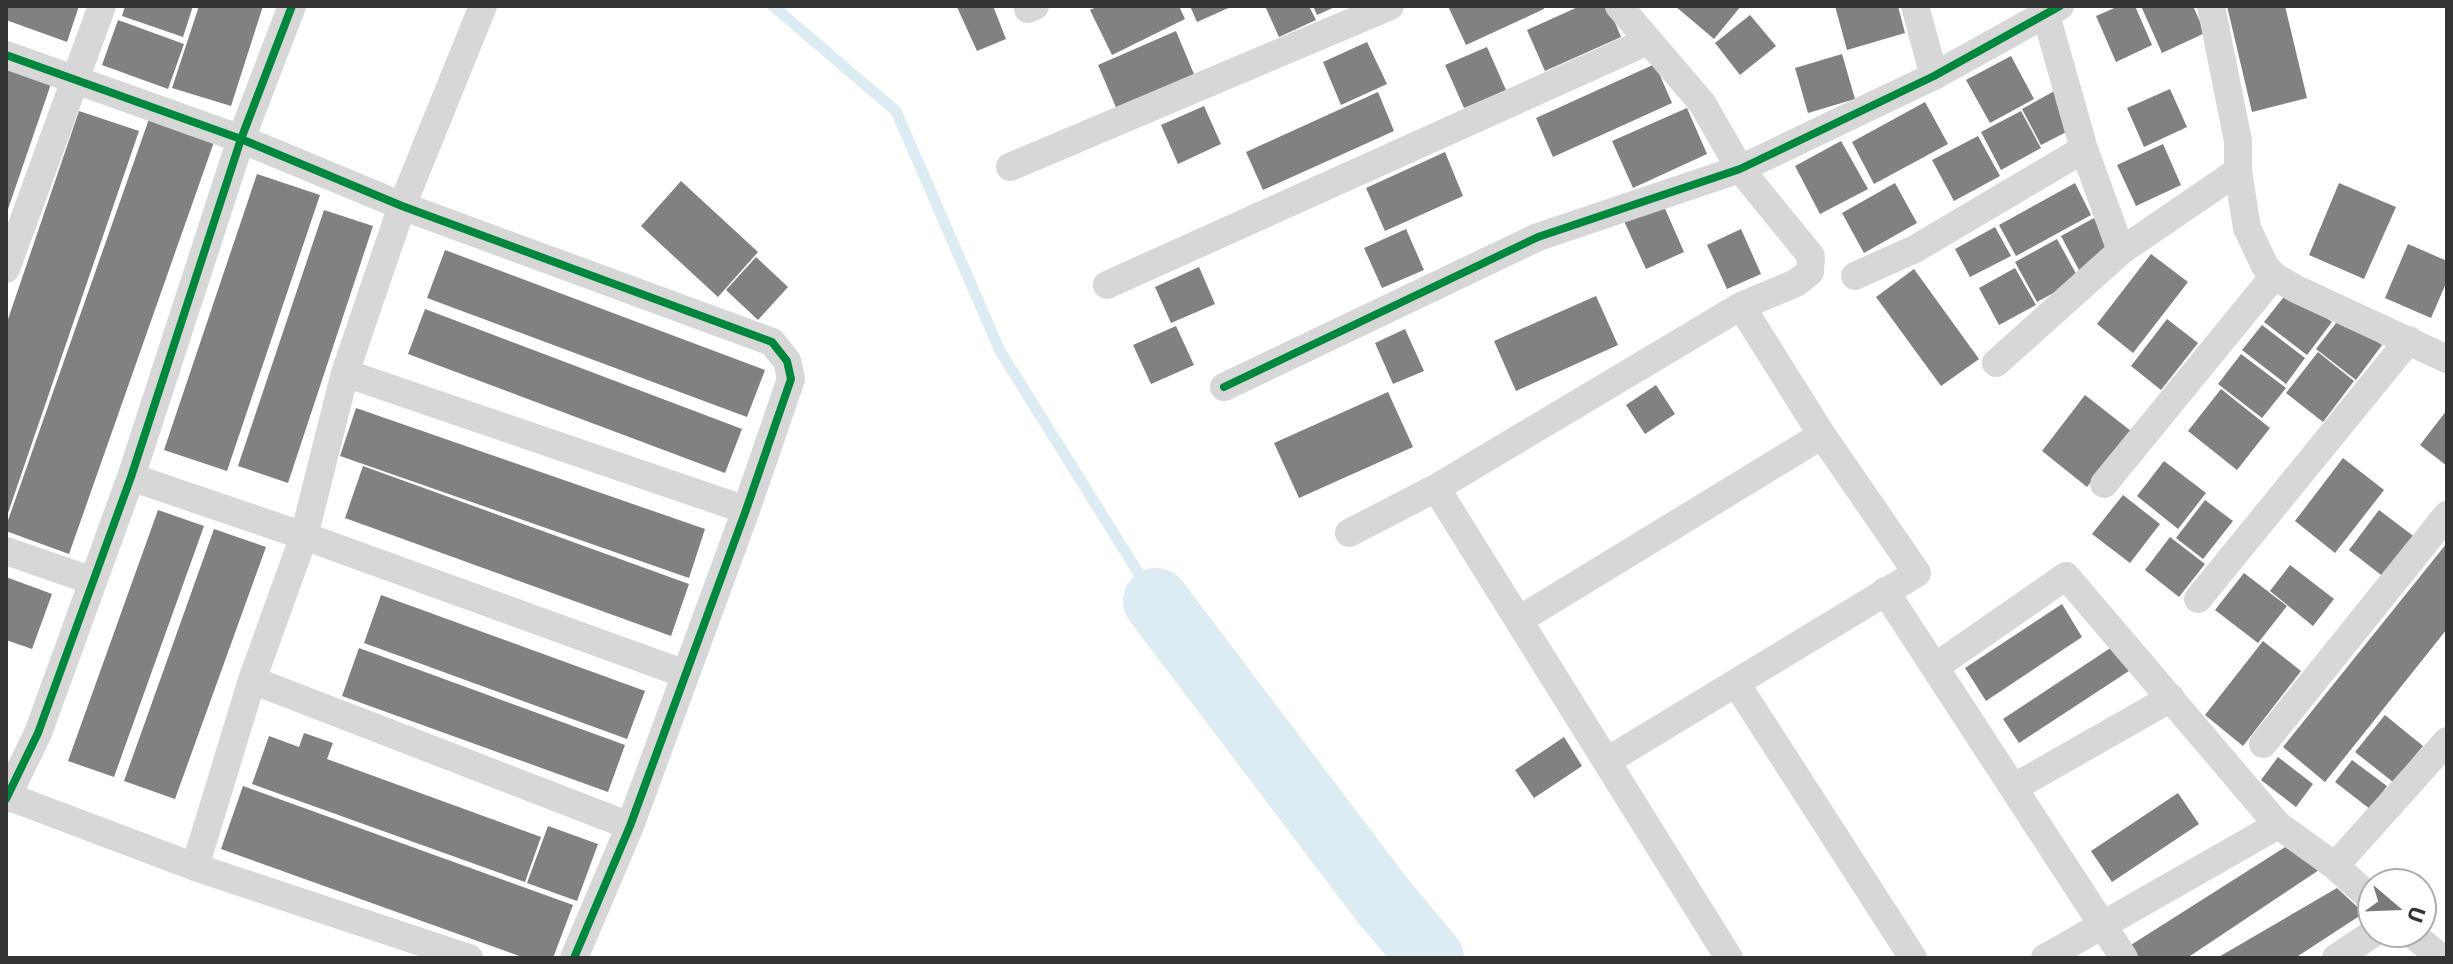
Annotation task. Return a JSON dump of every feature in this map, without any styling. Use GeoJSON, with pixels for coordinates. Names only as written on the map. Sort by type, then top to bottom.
{"type":"FeatureCollection","features":[{"type":"Feature","properties":{"kind":"street"},"geometry":{"type":"LineString","coordinates":[[6,269],[102,6]]}},
{"type":"Feature","properties":{"kind":"street"},"geometry":{"type":"LineString","coordinates":[[292,6],[241,139],[131,477],[38,733],[9,785],[195,867],[469,958]]}},
{"type":"Feature","properties":{"kind":"street"},"geometry":{"type":"LineString","coordinates":[[195,867],[252,680],[304,536],[345,373],[402,206],[483,6]]}},
{"type":"Feature","properties":{"kind":"street"},"geometry":{"type":"LineString","coordinates":[[1010,167],[1390,6]]}},
{"type":"Feature","properties":{"kind":"street"},"geometry":{"type":"LineString","coordinates":[[1349,533],[1436,488],[1741,306],[1796,283],[1810,272],[1811,256],[1740,169],[1702,103],[1619,6]]}},
{"type":"Feature","properties":{"kind":"street"},"geometry":{"type":"LineString","coordinates":[[1915,6],[1934,76]]}},
{"type":"Feature","properties":{"kind":"street"},"geometry":{"type":"LineString","coordinates":[[2211,6],[2238,141],[2238,171],[2247,228],[2256,250],[2274,276],[2296,289],[2447,359]]}},
{"type":"Feature","properties":{"kind":"street"},"geometry":{"type":"LineString","coordinates":[[1224,387],[1538,237],[1740,169],[1934,76],[2053,10],[2084,149],[2121,251]]}},
{"type":"Feature","properties":{"kind":"street"},"geometry":{"type":"LineString","coordinates":[[1107,285],[1648,41]]}},
{"type":"Feature","properties":{"kind":"street"},"geometry":{"type":"LineString","coordinates":[[6,55],[241,139],[402,206],[772,342],[787,361],[791,379],[746,510],[630,826],[574,958]]}},
{"type":"Feature","properties":{"kind":"street"},"geometry":{"type":"LineString","coordinates":[[1855,276],[1915,249],[2084,149]]}},
{"type":"Feature","properties":{"kind":"street"},"geometry":{"type":"LineString","coordinates":[[1996,363],[2121,251],[2238,171]]}},
{"type":"Feature","properties":{"kind":"street"},"geometry":{"type":"LineString","coordinates":[[2104,484],[2274,276]]}},
{"type":"Feature","properties":{"kind":"street"},"geometry":{"type":"LineString","coordinates":[[1607,761],[1917,573],[1822,435],[1741,306]]}},
{"type":"Feature","properties":{"kind":"street"},"geometry":{"type":"LineString","coordinates":[[2198,599],[2409,340]]}},
{"type":"Feature","properties":{"kind":"street"},"geometry":{"type":"LineString","coordinates":[[345,373],[746,510]]}},
{"type":"Feature","properties":{"kind":"street"},"geometry":{"type":"LineString","coordinates":[[1519,620],[1822,435]]}},
{"type":"Feature","properties":{"kind":"street"},"geometry":{"type":"LineString","coordinates":[[131,477],[685,674]]}},
{"type":"Feature","properties":{"kind":"street"},"geometry":{"type":"LineString","coordinates":[[1436,488],[1729,958]]}},
{"type":"Feature","properties":{"kind":"street"},"geometry":{"type":"LineString","coordinates":[[2263,744],[2447,515]]}},
{"type":"Feature","properties":{"kind":"street"},"geometry":{"type":"LineString","coordinates":[[6,551],[93,581]]}},
{"type":"Feature","properties":{"kind":"street"},"geometry":{"type":"LineString","coordinates":[[1935,667],[2066,576],[2278,825],[2357,886]]}},
{"type":"Feature","properties":{"kind":"street"},"geometry":{"type":"LineString","coordinates":[[1885,591],[2124,958]]}},
{"type":"Feature","properties":{"kind":"street"},"geometry":{"type":"LineString","coordinates":[[252,680],[630,826]]}},
{"type":"Feature","properties":{"kind":"street"},"geometry":{"type":"LineString","coordinates":[[1736,683],[1913,958]]}},
{"type":"Feature","properties":{"kind":"street"},"geometry":{"type":"LineString","coordinates":[[2013,788],[2171,698]]}},
{"type":"Feature","properties":{"kind":"street"},"geometry":{"type":"LineString","coordinates":[[2335,866],[2447,741]]}},
{"type":"Feature","properties":{"kind":"street"},"geometry":{"type":"LineString","coordinates":[[2045,958],[2278,825]]}},
{"type":"Feature","properties":{"kind":"street"},"geometry":{"type":"LineString","coordinates":[[2336,958],[2357,944]]}},
{"type":"Feature","properties":{"kind":"building"},"geometry":{"type":"Polygon","coordinates":[[[6,6],[79,6],[67,42],[6,20],[6,6]]]}},
{"type":"Feature","properties":{"kind":"building"},"geometry":{"type":"Polygon","coordinates":[[[125,6],[193,6],[183,37],[122,16],[125,6]]]}},
{"type":"Feature","properties":{"kind":"building"},"geometry":{"type":"Polygon","coordinates":[[[199,6],[263,6],[231,106],[172,88],[199,6]]]}},
{"type":"Feature","properties":{"kind":"building"},"geometry":{"type":"Polygon","coordinates":[[[959,6],[993,6],[1006,39],[977,51],[959,6]]]}},
{"type":"Feature","properties":{"kind":"building"},"geometry":{"type":"Polygon","coordinates":[[[1098,6],[1179,6],[1185,19],[1112,55],[1090,10],[1098,6]]]}},
{"type":"Feature","properties":{"kind":"building"},"geometry":{"type":"Polygon","coordinates":[[[1190,6],[1233,6],[1197,22],[1190,6]]]}},
{"type":"Feature","properties":{"kind":"building"},"geometry":{"type":"Polygon","coordinates":[[[1265,6],[1309,6],[1316,20],[1279,37],[1265,6]]]}},
{"type":"Feature","properties":{"kind":"building"},"geometry":{"type":"Polygon","coordinates":[[[1313,6],[1337,6],[1317,15],[1313,6]]]}},
{"type":"Feature","properties":{"kind":"building"},"geometry":{"type":"Polygon","coordinates":[[[1448,6],[1543,6],[1544,9],[1466,45],[1448,6]]]}},
{"type":"Feature","properties":{"kind":"building"},"geometry":{"type":"Polygon","coordinates":[[[1580,6],[1608,6],[1621,37],[1545,71],[1527,30],[1580,6]]]}},
{"type":"Feature","properties":{"kind":"building"},"geometry":{"type":"Polygon","coordinates":[[[1675,6],[1741,6],[1714,39],[1675,6]]]}},
{"type":"Feature","properties":{"kind":"building"},"geometry":{"type":"Polygon","coordinates":[[[1835,6],[1898,6],[1905,33],[1847,50],[1835,6]]]}},
{"type":"Feature","properties":{"kind":"building"},"geometry":{"type":"Polygon","coordinates":[[[2119,6],[2135,6],[2152,45],[2116,62],[2096,16],[2119,6]]]}},
{"type":"Feature","properties":{"kind":"building"},"geometry":{"type":"Polygon","coordinates":[[[2141,6],[2193,6],[2205,33],[2162,53],[2141,6]]]}},
{"type":"Feature","properties":{"kind":"building"},"geometry":{"type":"Polygon","coordinates":[[[2227,6],[2285,6],[2307,98],[2252,112],[2227,6]]]}},
{"type":"Feature","properties":{"kind":"building"},"geometry":{"type":"Polygon","coordinates":[[[1750,15],[1776,46],[1740,75],[1715,43],[1750,15]]]}},
{"type":"Feature","properties":{"kind":"building"},"geometry":{"type":"Polygon","coordinates":[[[118,20],[184,44],[168,89],[102,65],[118,20]]]}},
{"type":"Feature","properties":{"kind":"building"},"geometry":{"type":"Polygon","coordinates":[[[1176,31],[1196,79],[1118,112],[1098,65],[1176,31]]]}},
{"type":"Feature","properties":{"kind":"building"},"geometry":{"type":"Polygon","coordinates":[[[1367,42],[1387,84],[1341,105],[1323,62],[1367,42]]]}},
{"type":"Feature","properties":{"kind":"building"},"geometry":{"type":"Polygon","coordinates":[[[1487,47],[1506,90],[1464,108],[1445,65],[1487,47]]]}},
{"type":"Feature","properties":{"kind":"building"},"geometry":{"type":"Polygon","coordinates":[[[1842,54],[1855,99],[1808,113],[1795,68],[1842,54]]]}},
{"type":"Feature","properties":{"kind":"building"},"geometry":{"type":"Polygon","coordinates":[[[2011,56],[2034,99],[1990,123],[1966,80],[2011,56]]]}},
{"type":"Feature","properties":{"kind":"building"},"geometry":{"type":"Polygon","coordinates":[[[1655,64],[1672,103],[1553,157],[1536,118],[1655,64]]]}},
{"type":"Feature","properties":{"kind":"building"},"geometry":{"type":"Polygon","coordinates":[[[6,66],[52,81],[6,215],[6,66]]]}},
{"type":"Feature","properties":{"kind":"building"},"geometry":{"type":"Polygon","coordinates":[[[2058,89],[2078,126],[2041,145],[2022,109],[2058,89]]]}},
{"type":"Feature","properties":{"kind":"building"},"geometry":{"type":"Polygon","coordinates":[[[2170,89],[2187,127],[2144,147],[2127,108],[2170,89]]]}},
{"type":"Feature","properties":{"kind":"building"},"geometry":{"type":"Polygon","coordinates":[[[1378,92],[1394,131],[1263,190],[1246,152],[1378,92]]]}},
{"type":"Feature","properties":{"kind":"building"},"geometry":{"type":"Polygon","coordinates":[[[1925,102],[1948,144],[1874,184],[1852,142],[1925,102]]]}},
{"type":"Feature","properties":{"kind":"building"},"geometry":{"type":"Polygon","coordinates":[[[1204,106],[1221,144],[1178,164],[1161,125],[1204,106]]]}},
{"type":"Feature","properties":{"kind":"building"},"geometry":{"type":"Polygon","coordinates":[[[1687,108],[1707,154],[1633,188],[1612,141],[1687,108]]]}},
{"type":"Feature","properties":{"kind":"building"},"geometry":{"type":"Polygon","coordinates":[[[79,111],[139,131],[6,519],[6,325],[79,111]]]}},
{"type":"Feature","properties":{"kind":"building"},"geometry":{"type":"Polygon","coordinates":[[[2021,111],[2041,148],[2001,170],[1981,132],[2021,111]]]}},
{"type":"Feature","properties":{"kind":"building"},"geometry":{"type":"Polygon","coordinates":[[[149,119],[214,142],[69,554],[6,531],[6,526],[149,119]]]}},
{"type":"Feature","properties":{"kind":"building"},"geometry":{"type":"Polygon","coordinates":[[[1978,136],[2000,176],[1954,201],[1932,160],[1978,136]]]}},
{"type":"Feature","properties":{"kind":"building"},"geometry":{"type":"Polygon","coordinates":[[[1841,141],[1868,189],[1820,214],[1795,166],[1841,141]]]}},
{"type":"Feature","properties":{"kind":"building"},"geometry":{"type":"Polygon","coordinates":[[[2163,144],[2181,185],[2136,206],[2117,165],[2163,144]]]}},
{"type":"Feature","properties":{"kind":"building"},"geometry":{"type":"Polygon","coordinates":[[[1445,152],[1463,196],[1385,231],[1366,188],[1445,152]]]}},
{"type":"Feature","properties":{"kind":"building"},"geometry":{"type":"Polygon","coordinates":[[[257,174],[320,195],[227,471],[164,450],[257,174]]]}},
{"type":"Feature","properties":{"kind":"building"},"geometry":{"type":"Polygon","coordinates":[[[681,181],[758,252],[718,297],[641,226],[681,181]]]}},
{"type":"Feature","properties":{"kind":"building"},"geometry":{"type":"Polygon","coordinates":[[[1895,183],[1917,223],[1864,253],[1842,213],[1895,183]]]}},
{"type":"Feature","properties":{"kind":"building"},"geometry":{"type":"Polygon","coordinates":[[[2075,183],[2091,215],[2016,256],[1999,225],[2075,183]]]}},
{"type":"Feature","properties":{"kind":"building"},"geometry":{"type":"Polygon","coordinates":[[[2339,183],[2396,207],[2364,279],[2309,255],[2339,183]]]}},
{"type":"Feature","properties":{"kind":"building"},"geometry":{"type":"Polygon","coordinates":[[[1663,204],[1684,252],[1646,269],[1624,221],[1663,204]]]}},
{"type":"Feature","properties":{"kind":"building"},"geometry":{"type":"Polygon","coordinates":[[[324,210],[373,226],[288,483],[238,466],[324,210]]]}},
{"type":"Feature","properties":{"kind":"building"},"geometry":{"type":"Polygon","coordinates":[[[2094,218],[2113,254],[2080,272],[2061,236],[2094,218]]]}},
{"type":"Feature","properties":{"kind":"building"},"geometry":{"type":"Polygon","coordinates":[[[1995,227],[2011,256],[1970,277],[1955,249],[1995,227]]]}},
{"type":"Feature","properties":{"kind":"building"},"geometry":{"type":"Polygon","coordinates":[[[1406,229],[1424,270],[1382,288],[1364,248],[1406,229]]]}},
{"type":"Feature","properties":{"kind":"building"},"geometry":{"type":"Polygon","coordinates":[[[1741,229],[1761,274],[1727,289],[1707,245],[1741,229]]]}},
{"type":"Feature","properties":{"kind":"building"},"geometry":{"type":"Polygon","coordinates":[[[2057,239],[2079,279],[2037,302],[2015,262],[2057,239]]]}},
{"type":"Feature","properties":{"kind":"building"},"geometry":{"type":"Polygon","coordinates":[[[2408,244],[2447,261],[2447,281],[2431,318],[2385,298],[2408,244]]]}},
{"type":"Feature","properties":{"kind":"building"},"geometry":{"type":"Polygon","coordinates":[[[445,250],[765,370],[747,417],[427,298],[445,250]]]}},
{"type":"Feature","properties":{"kind":"building"},"geometry":{"type":"Polygon","coordinates":[[[2151,254],[2188,282],[2133,353],[2097,324],[2151,254]]]}},
{"type":"Feature","properties":{"kind":"building"},"geometry":{"type":"Polygon","coordinates":[[[756,257],[788,287],[758,320],[726,290],[756,257]]]}},
{"type":"Feature","properties":{"kind":"building"},"geometry":{"type":"Polygon","coordinates":[[[1199,267],[1215,304],[1171,323],[1155,287],[1199,267]]]}},
{"type":"Feature","properties":{"kind":"building"},"geometry":{"type":"Polygon","coordinates":[[[2015,268],[2036,305],[1999,325],[1979,288],[2015,268]]]}},
{"type":"Feature","properties":{"kind":"building"},"geometry":{"type":"Polygon","coordinates":[[[1914,269],[1979,359],[1941,386],[1876,297],[1914,269]]]}},
{"type":"Feature","properties":{"kind":"building"},"geometry":{"type":"Polygon","coordinates":[[[2290,289],[2332,322],[2307,355],[2264,322],[2290,289]]]}},
{"type":"Feature","properties":{"kind":"building"},"geometry":{"type":"Polygon","coordinates":[[[1596,296],[1618,345],[1516,391],[1494,341],[1596,296]]]}},
{"type":"Feature","properties":{"kind":"building"},"geometry":{"type":"Polygon","coordinates":[[[425,309],[742,429],[725,473],[408,354],[425,309]]]}},
{"type":"Feature","properties":{"kind":"building"},"geometry":{"type":"Polygon","coordinates":[[[2343,314],[2382,345],[2356,380],[2316,349],[2343,314]]]}},
{"type":"Feature","properties":{"kind":"building"},"geometry":{"type":"Polygon","coordinates":[[[2167,319],[2198,343],[2161,390],[2131,366],[2167,319]]]}},
{"type":"Feature","properties":{"kind":"building"},"geometry":{"type":"Polygon","coordinates":[[[2262,325],[2305,358],[2286,384],[2242,350],[2262,325]]]}},
{"type":"Feature","properties":{"kind":"building"},"geometry":{"type":"Polygon","coordinates":[[[1176,326],[1194,365],[1151,384],[1133,345],[1176,326]]]}},
{"type":"Feature","properties":{"kind":"building"},"geometry":{"type":"Polygon","coordinates":[[[1405,329],[1424,371],[1393,384],[1375,343],[1405,329]]]}},
{"type":"Feature","properties":{"kind":"building"},"geometry":{"type":"Polygon","coordinates":[[[2318,352],[2354,381],[2323,422],[2286,393],[2318,352]]]}},
{"type":"Feature","properties":{"kind":"building"},"geometry":{"type":"Polygon","coordinates":[[[2241,354],[2286,388],[2262,418],[2218,384],[2241,354]]]}},
{"type":"Feature","properties":{"kind":"building"},"geometry":{"type":"Polygon","coordinates":[[[1656,385],[1675,414],[1645,434],[1626,405],[1656,385]]]}},
{"type":"Feature","properties":{"kind":"building"},"geometry":{"type":"Polygon","coordinates":[[[2221,389],[2270,428],[2237,470],[2188,431],[2221,389]]]}},
{"type":"Feature","properties":{"kind":"building"},"geometry":{"type":"Polygon","coordinates":[[[1388,392],[1413,447],[1299,498],[1274,443],[1388,392]]]}},
{"type":"Feature","properties":{"kind":"building"},"geometry":{"type":"Polygon","coordinates":[[[2085,395],[2131,431],[2087,487],[2042,451],[2085,395]]]}},
{"type":"Feature","properties":{"kind":"building"},"geometry":{"type":"Polygon","coordinates":[[[356,408],[705,529],[689,578],[340,456],[356,408]]]}},
{"type":"Feature","properties":{"kind":"building"},"geometry":{"type":"Polygon","coordinates":[[[2447,410],[2447,466],[2420,445],[2447,410]]]}},
{"type":"Feature","properties":{"kind":"building"},"geometry":{"type":"Polygon","coordinates":[[[2343,458],[2384,490],[2335,553],[2295,521],[2343,458]]]}},
{"type":"Feature","properties":{"kind":"building"},"geometry":{"type":"Polygon","coordinates":[[[2164,461],[2206,493],[2178,529],[2137,496],[2164,461]]]}},
{"type":"Feature","properties":{"kind":"building"},"geometry":{"type":"Polygon","coordinates":[[[363,466],[689,584],[671,636],[345,518],[363,466]]]}},
{"type":"Feature","properties":{"kind":"building"},"geometry":{"type":"Polygon","coordinates":[[[2123,495],[2160,524],[2130,563],[2092,534],[2123,495]]]}},
{"type":"Feature","properties":{"kind":"building"},"geometry":{"type":"Polygon","coordinates":[[[2205,500],[2233,521],[2203,559],[2176,538],[2205,500]]]}},
{"type":"Feature","properties":{"kind":"building"},"geometry":{"type":"Polygon","coordinates":[[[158,510],[204,526],[114,777],[68,761],[158,510]]]}},
{"type":"Feature","properties":{"kind":"building"},"geometry":{"type":"Polygon","coordinates":[[[2379,510],[2416,538],[2385,578],[2349,550],[2379,510]]]}},
{"type":"Feature","properties":{"kind":"building"},"geometry":{"type":"Polygon","coordinates":[[[214,529],[266,547],[175,799],[124,781],[214,529]]]}},
{"type":"Feature","properties":{"kind":"building"},"geometry":{"type":"Polygon","coordinates":[[[2170,537],[2205,564],[2179,597],[2145,570],[2170,537]]]}},
{"type":"Feature","properties":{"kind":"building"},"geometry":{"type":"Polygon","coordinates":[[[2447,543],[2447,629],[2325,782],[2283,747],[2447,543]]]}},
{"type":"Feature","properties":{"kind":"building"},"geometry":{"type":"Polygon","coordinates":[[[2290,565],[2334,599],[2313,626],[2270,591],[2290,565]]]}},
{"type":"Feature","properties":{"kind":"building"},"geometry":{"type":"Polygon","coordinates":[[[2244,573],[2287,606],[2258,643],[2215,610],[2244,573]]]}},
{"type":"Feature","properties":{"kind":"building"},"geometry":{"type":"Polygon","coordinates":[[[6,577],[52,594],[32,649],[6,640],[6,577]]]}},
{"type":"Feature","properties":{"kind":"building"},"geometry":{"type":"Polygon","coordinates":[[[381,595],[645,691],[627,739],[364,643],[381,595]]]}},
{"type":"Feature","properties":{"kind":"building"},"geometry":{"type":"Polygon","coordinates":[[[2062,604],[2082,637],[1986,701],[1965,668],[2062,604]]]}},
{"type":"Feature","properties":{"kind":"building"},"geometry":{"type":"Polygon","coordinates":[[[2263,641],[2301,671],[2243,746],[2205,715],[2263,641]]]}},
{"type":"Feature","properties":{"kind":"building"},"geometry":{"type":"Polygon","coordinates":[[[2118,643],[2135,667],[2019,743],[2003,719],[2118,643]]]}},
{"type":"Feature","properties":{"kind":"building"},"geometry":{"type":"Polygon","coordinates":[[[359,648],[625,745],[608,792],[342,696],[359,648]]]}},
{"type":"Feature","properties":{"kind":"building"},"geometry":{"type":"Polygon","coordinates":[[[2385,715],[2423,746],[2393,782],[2355,752],[2385,715]]]}},
{"type":"Feature","properties":{"kind":"building"},"geometry":{"type":"Polygon","coordinates":[[[304,733],[333,743],[327,759],[541,837],[525,882],[252,784],[269,736],[299,747],[304,733]]]}},
{"type":"Feature","properties":{"kind":"building"},"geometry":{"type":"Polygon","coordinates":[[[1564,737],[1582,766],[1534,798],[1515,770],[1564,737]]]}},
{"type":"Feature","properties":{"kind":"building"},"geometry":{"type":"Polygon","coordinates":[[[2278,757],[2313,784],[2296,807],[2261,780],[2278,757]]]}},
{"type":"Feature","properties":{"kind":"building"},"geometry":{"type":"Polygon","coordinates":[[[2352,760],[2387,786],[2370,809],[2335,782],[2352,760]]]}},
{"type":"Feature","properties":{"kind":"building"},"geometry":{"type":"Polygon","coordinates":[[[243,786],[573,905],[553,958],[525,958],[221,849],[243,786]]]}},
{"type":"Feature","properties":{"kind":"building"},"geometry":{"type":"Polygon","coordinates":[[[2178,793],[2199,824],[2112,882],[2091,851],[2178,793]]]}},
{"type":"Feature","properties":{"kind":"building"},"geometry":{"type":"Polygon","coordinates":[[[548,826],[598,844],[577,901],[527,883],[548,826]]]}},
{"type":"Feature","properties":{"kind":"building"},"geometry":{"type":"Polygon","coordinates":[[[2290,844],[2319,870],[2187,958],[2128,958],[2123,950],[2290,844]]]}},
{"type":"Feature","properties":{"kind":"building"},"geometry":{"type":"Polygon","coordinates":[[[2337,888],[2357,907],[2357,918],[2295,958],[2217,958],[2337,888]]]}},
{"type":"Feature","properties":{"kind":"waterway"},"geometry":{"type":"LineString","coordinates":[[773,6],[896,111],[1000,351],[1156,601]]}},
{"type":"Feature","properties":{"kind":"waterway"},"geometry":{"type":"LineString","coordinates":[[1156,601],[1383,901],[1431,958]]}},
{"type":"Feature","properties":{"kind":"cycle path"},"geometry":{"type":"LineString","coordinates":[[6,799],[38,733],[131,477],[241,139],[292,6]]}},
{"type":"Feature","properties":{"kind":"cycle path"},"geometry":{"type":"LineString","coordinates":[[1224,387],[1538,237],[1740,169],[1934,76],[2060,6]]}},
{"type":"Feature","properties":{"kind":"cycle path"},"geometry":{"type":"LineString","coordinates":[[6,55],[241,139],[402,206],[772,342],[787,361],[791,379],[746,510],[630,826],[574,958]]}}]}
